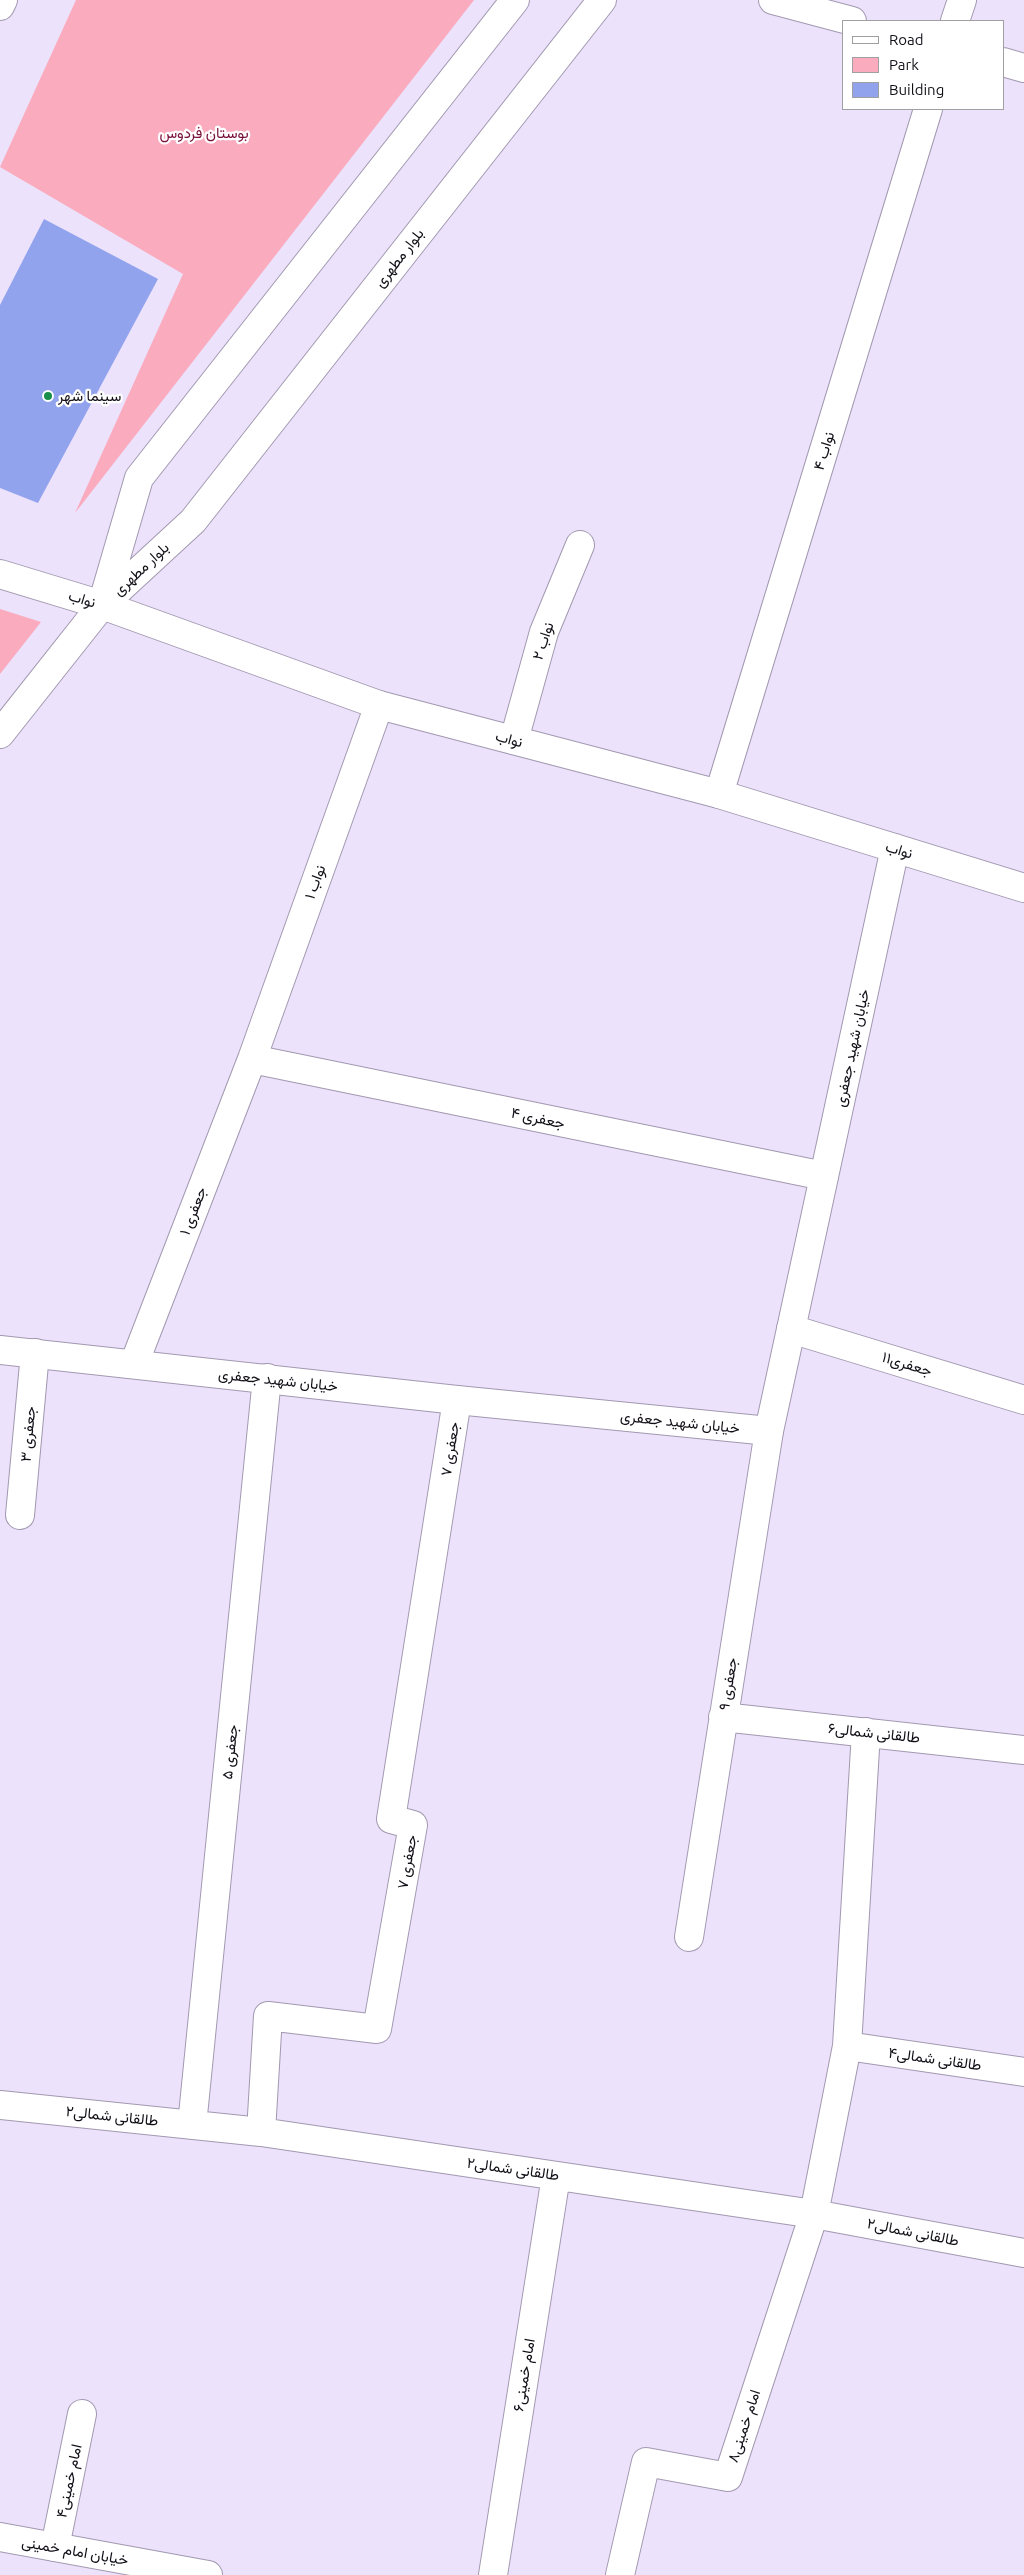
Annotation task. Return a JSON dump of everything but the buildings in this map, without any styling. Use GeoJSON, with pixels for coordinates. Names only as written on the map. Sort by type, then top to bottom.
{"type":"FeatureCollection","features":[{"type":"Feature","properties":{"kind":"street"},"geometry":{"type":"LineString","coordinates":[[0,6],[3,0]]}},
{"type":"Feature","properties":{"kind":"street","name":"بلوار مطهری"},"geometry":{"type":"LineString","coordinates":[[102,605],[139,478],[515,0]]}},
{"type":"Feature","properties":{"kind":"street","name":"بلوار مطهری"},"geometry":{"type":"LineString","coordinates":[[102,605],[193,521],[602,0]]}},
{"type":"Feature","properties":{"kind":"street"},"geometry":{"type":"LineString","coordinates":[[773,0],[848,20]]}},
{"type":"Feature","properties":{"kind":"street"},"geometry":{"type":"LineString","coordinates":[[955,20],[962,0]]}},
{"type":"Feature","properties":{"kind":"street"},"geometry":{"type":"LineString","coordinates":[[1004,62],[1024,68]]}},
{"type":"Feature","properties":{"kind":"street","name":"نواب ۴"},"geometry":{"type":"LineString","coordinates":[[719,794],[928,110]]}},
{"type":"Feature","properties":{"kind":"street","name":"نواب ۲"},"geometry":{"type":"LineString","coordinates":[[514,740],[544,632],[580,545]]}},
{"type":"Feature","properties":{"kind":"street","name":"نواب"},"geometry":{"type":"LineString","coordinates":[[0,574],[102,605],[379,705],[719,794],[1024,888]]}},
{"type":"Feature","properties":{"kind":"street"},"geometry":{"type":"LineString","coordinates":[[0,734],[102,605]]}},
{"type":"Feature","properties":{"kind":"street","name":"نواب ۱"},"geometry":{"type":"LineString","coordinates":[[252,1059],[379,705]]}},
{"type":"Feature","properties":{"kind":"street","name":"خیابان شهید جعفری"},"geometry":{"type":"LineString","coordinates":[[0,1350],[458,1400],[768,1431],[895,848]]}},
{"type":"Feature","properties":{"kind":"street","name":"جعفری ۴"},"geometry":{"type":"LineString","coordinates":[[252,1059],[824,1176]]}},
{"type":"Feature","properties":{"kind":"street","name":"جعفری ۱"},"geometry":{"type":"LineString","coordinates":[[134,1364],[252,1059]]}},
{"type":"Feature","properties":{"kind":"street","name":"جعفری۱۱"},"geometry":{"type":"LineString","coordinates":[[791,1329],[1024,1400]]}},
{"type":"Feature","properties":{"kind":"street","name":"جعفری ۳"},"geometry":{"type":"LineString","coordinates":[[20,1515],[35,1353]]}},
{"type":"Feature","properties":{"kind":"street","name":"جعفری ۵"},"geometry":{"type":"LineString","coordinates":[[192,2125],[268,1378]]}},
{"type":"Feature","properties":{"kind":"street","name":"جعفری ۷"},"geometry":{"type":"LineString","coordinates":[[261,2132],[268,2016],[377,2028],[413,1825],[391,1819],[458,1400]]}},
{"type":"Feature","properties":{"kind":"street","name":"جعفری ۹"},"geometry":{"type":"LineString","coordinates":[[689,1937],[768,1431]]}},
{"type":"Feature","properties":{"kind":"street","name":"طالقانی شمالی۶"},"geometry":{"type":"LineString","coordinates":[[723,1717],[1024,1750]]}},
{"type":"Feature","properties":{"kind":"street"},"geometry":{"type":"LineString","coordinates":[[814,2214],[847,2046],[866,1732]]}},
{"type":"Feature","properties":{"kind":"street","name":"طالقانی شمالی۴"},"geometry":{"type":"LineString","coordinates":[[847,2046],[1024,2072]]}},
{"type":"Feature","properties":{"kind":"street","name":"طالقانی شمالی۲"},"geometry":{"type":"LineString","coordinates":[[0,2105],[261,2132],[814,2214],[1024,2253]]}},
{"type":"Feature","properties":{"kind":"street","name":"امام خمینی۶"},"geometry":{"type":"LineString","coordinates":[[493,2575],[556,2176]]}},
{"type":"Feature","properties":{"kind":"street","name":"امام خمینی۸"},"geometry":{"type":"LineString","coordinates":[[620,2575],[646,2462],[728,2477],[814,2214]]}},
{"type":"Feature","properties":{"kind":"street","name":"امام خمینی۴"},"geometry":{"type":"LineString","coordinates":[[55,2547],[82,2414]]}},
{"type":"Feature","properties":{"kind":"street","name":"خیابان امام خمینی"},"geometry":{"type":"LineString","coordinates":[[0,2537],[208,2575]]}},
{"type":"Feature","properties":{"kind":"green space","name":"بوستان فردوس"},"geometry":{"type":"Polygon","coordinates":[[[76,0],[474,0],[75,513],[183,274],[0,167],[76,0]]]}},
{"type":"Feature","properties":{"kind":"green space"},"geometry":{"type":"Polygon","coordinates":[[[0,609],[41,622],[0,674],[0,609]]]}},
{"type":"Feature","properties":{"kind":"place","name":"سینما شهر"},"geometry":{"type":"Point","coordinates":[48,396]}}]}
